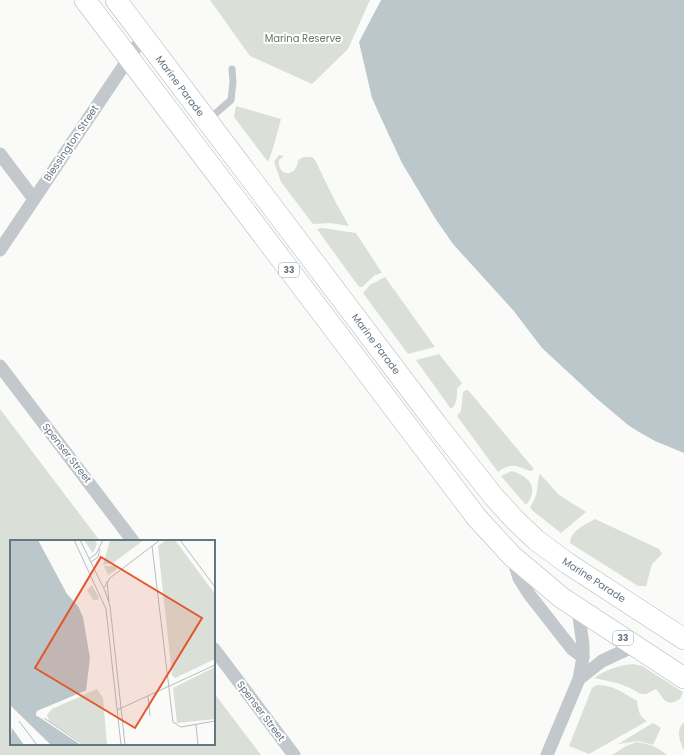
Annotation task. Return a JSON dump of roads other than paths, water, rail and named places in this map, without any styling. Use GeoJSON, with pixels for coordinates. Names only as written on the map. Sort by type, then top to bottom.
{"type":"FeatureCollection","features":[{"type":"Feature","properties":{"kind":"main road","name":"33"},"geometry":{"type":"LineString","coordinates":[[85,0],[128,59],[477,518],[512,556],[542,583],[578,609],[684,678]]}},
{"type":"Feature","properties":{"kind":"main road","name":"Marine Parade"},"geometry":{"type":"LineString","coordinates":[[116,0],[437,425],[505,510],[536,540],[684,639]]}},
{"type":"Feature","properties":{"kind":"street","name":"Blessington Street"},"geometry":{"type":"LineString","coordinates":[[0,250],[143,37]]}},
{"type":"Feature","properties":{"kind":"street"},"geometry":{"type":"LineString","coordinates":[[0,154],[34,199]]}},
{"type":"Feature","properties":{"kind":"street","name":"Spenser Street"},"geometry":{"type":"LineString","coordinates":[[0,366],[132,540]]}},
{"type":"Feature","properties":{"kind":"street"},"geometry":{"type":"LineString","coordinates":[[512,556],[519,578],[529,594],[572,649],[583,657]]}},
{"type":"Feature","properties":{"kind":"street"},"geometry":{"type":"LineString","coordinates":[[546,755],[579,679],[583,657],[578,609]]}},
{"type":"Feature","properties":{"kind":"street"},"geometry":{"type":"LineString","coordinates":[[579,679],[602,661],[634,646]]}},
{"type":"Feature","properties":{"kind":"street","name":"Spenser Street"},"geometry":{"type":"LineString","coordinates":[[215,650],[294,755]]}},
{"type":"Feature","properties":{"kind":"lane"},"geometry":{"type":"LineString","coordinates":[[207,121],[231,100],[233,82],[232,69]]}},
{"type":"Feature","properties":{"kind":"park label","name":"Marina Reserve"},"geometry":{"type":"Point","coordinates":[303,38]}}]}
